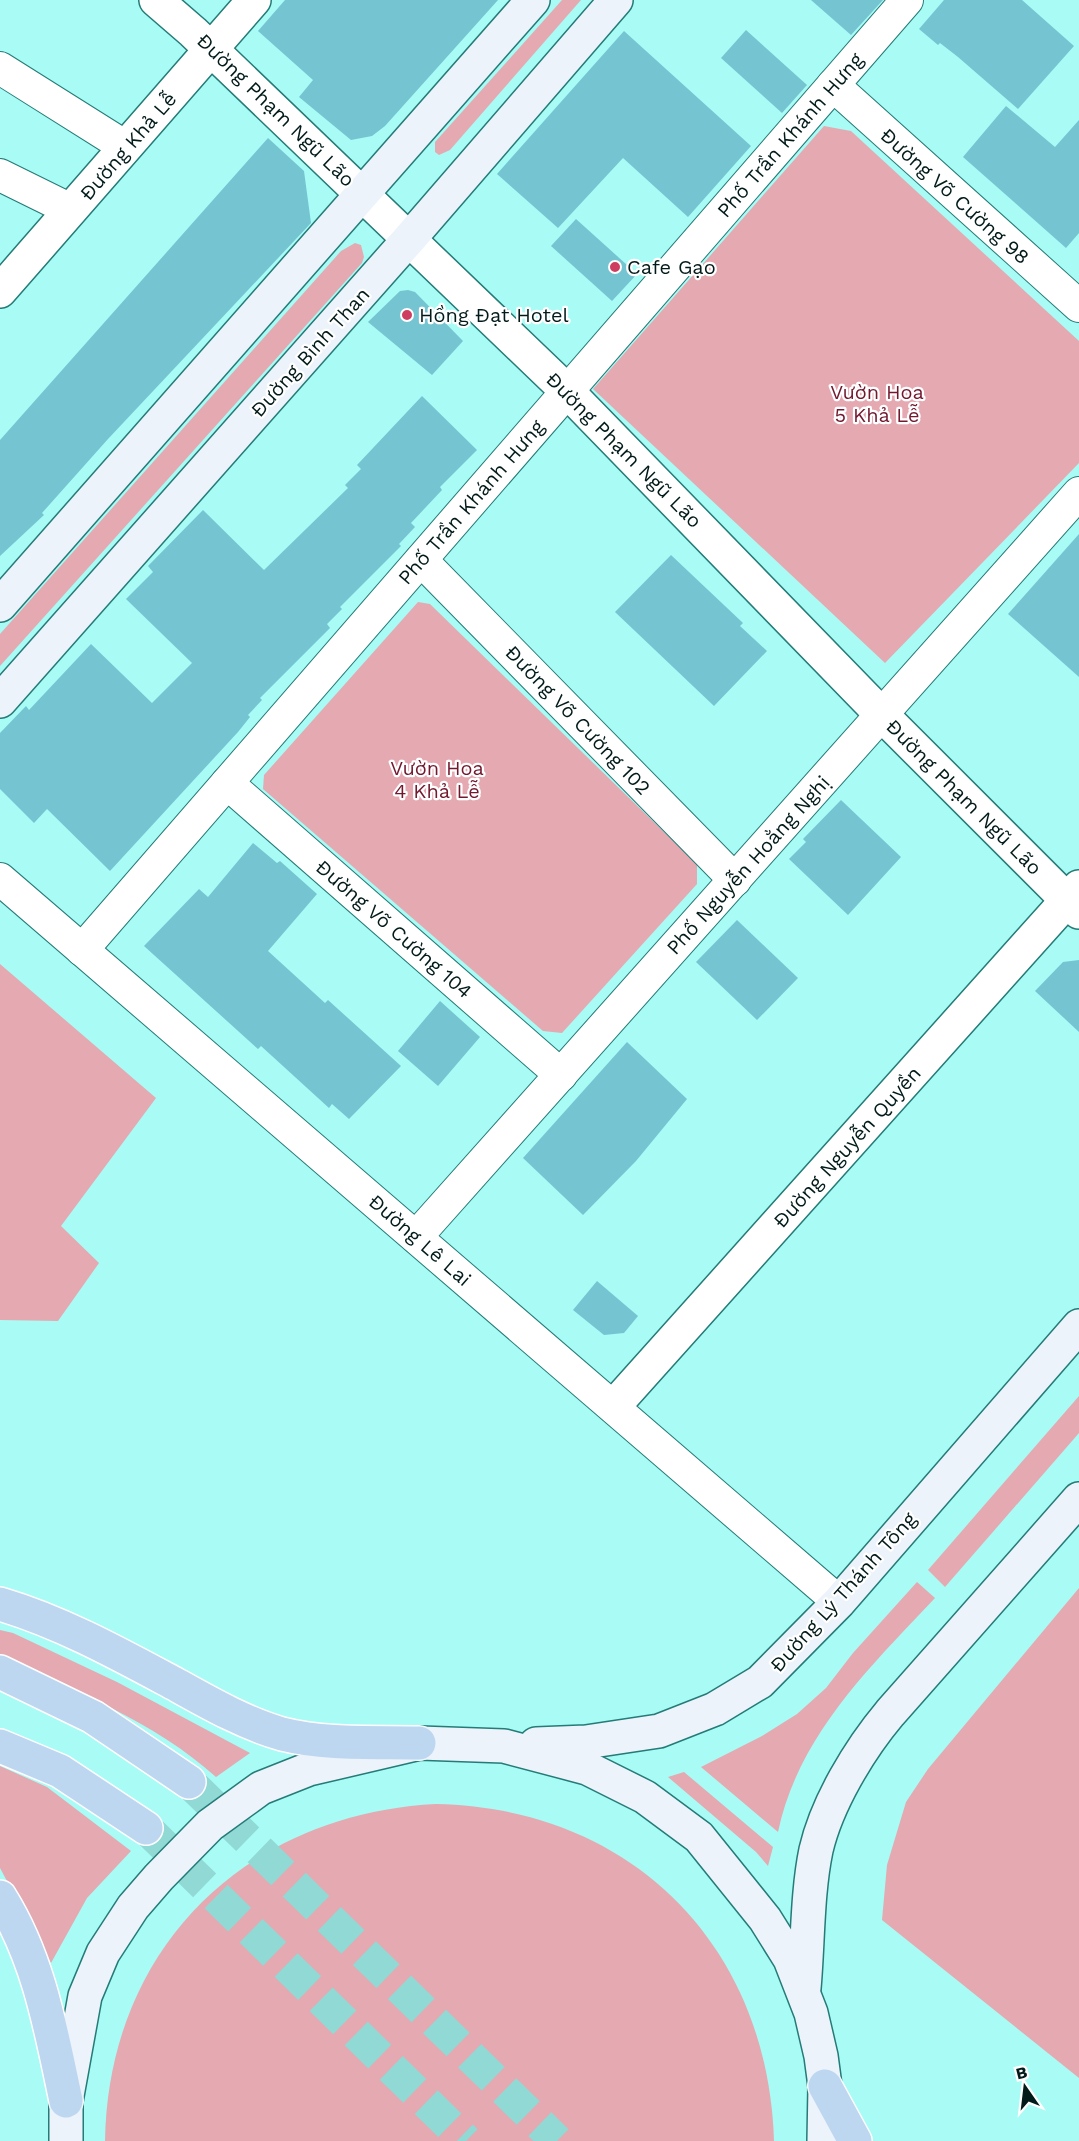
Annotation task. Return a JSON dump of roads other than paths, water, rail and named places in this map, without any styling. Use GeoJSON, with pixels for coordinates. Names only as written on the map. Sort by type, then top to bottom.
{"type":"FeatureCollection","features":[{"type":"Feature","properties":{"kind":"highway"},"geometry":{"type":"LineString","coordinates":[[0,1604],[51,1622],[136,1663],[236,1717],[283,1734],[315,1740],[419,1743]]}},
{"type":"Feature","properties":{"kind":"highway"},"geometry":{"type":"LineString","coordinates":[[0,1672],[93,1716],[189,1782]]}},
{"type":"Feature","properties":{"kind":"highway"},"geometry":{"type":"LineString","coordinates":[[0,1746],[60,1771],[146,1828]]}},
{"type":"Feature","properties":{"kind":"highway"},"geometry":{"type":"LineString","coordinates":[[0,1897],[23,1939],[34,1966],[45,2003],[66,2101]]}},
{"type":"Feature","properties":{"kind":"highway"},"geometry":{"type":"LineString","coordinates":[[825,2085],[855,2141]]}},
{"type":"Feature","properties":{"kind":"main road"},"geometry":{"type":"LineString","coordinates":[[0,605],[534,0]]}},
{"type":"Feature","properties":{"kind":"main road","name":"Đường Bình Than"},"geometry":{"type":"LineString","coordinates":[[0,701],[410,238],[616,0]]}},
{"type":"Feature","properties":{"kind":"main road","name":"Đường Lý Thánh Tông"},"geometry":{"type":"LineString","coordinates":[[504,1746],[635,1736],[677,1725],[715,1709],[760,1682],[839,1602],[1079,1326]]}},
{"type":"Feature","properties":{"kind":"main road"},"geometry":{"type":"LineString","coordinates":[[804,1993],[817,1848],[849,1769],[868,1739],[890,1713],[1079,1499]]}},
{"type":"Feature","properties":{"kind":"main road"},"geometry":{"type":"LineString","coordinates":[[66,2141],[66,2101],[85,1996],[103,1953],[133,1907],[210,1825],[261,1788],[309,1768],[419,1743],[504,1746],[598,1772],[645,1797],[699,1837],[778,1938],[804,1993],[811,2013],[825,2085],[824,2141]]}},
{"type":"Feature","properties":{"kind":"street","name":"Đường Phạm Ngũ Lão"},"geometry":{"type":"LineString","coordinates":[[156,0],[363,193],[567,391],[881,714],[1075,900]]}},
{"type":"Feature","properties":{"kind":"street","name":"Đường Khả Lễ"},"geometry":{"type":"LineString","coordinates":[[0,291],[124,146],[213,51],[254,0]]}},
{"type":"Feature","properties":{"kind":"street","name":"Phố Trần Khánh Hưng"},"geometry":{"type":"LineString","coordinates":[[82,950],[907,0]]}},
{"type":"Feature","properties":{"kind":"street"},"geometry":{"type":"LineString","coordinates":[[0,68],[124,146]]}},
{"type":"Feature","properties":{"kind":"street","name":"Đường Võ Cường 98"},"geometry":{"type":"LineString","coordinates":[[833,86],[1079,306]]}},
{"type":"Feature","properties":{"kind":"street"},"geometry":{"type":"LineString","coordinates":[[0,174],[71,210]]}},
{"type":"Feature","properties":{"kind":"street","name":"Phố Nguyễn Hoằng Nghị"},"geometry":{"type":"LineString","coordinates":[[416,1237],[1079,493]]}},
{"type":"Feature","properties":{"kind":"street","name":"Đường Võ Cường 102"},"geometry":{"type":"LineString","coordinates":[[421,560],[735,880]]}},
{"type":"Feature","properties":{"kind":"street","name":"Đường Võ Cường 104"},"geometry":{"type":"LineString","coordinates":[[227,783],[561,1075]]}},
{"type":"Feature","properties":{"kind":"street","name":"Đường Lê Lai"},"geometry":{"type":"LineString","coordinates":[[0,879],[839,1602]]}},
{"type":"Feature","properties":{"kind":"street","name":"Đường Nguyễn Quyền"},"geometry":{"type":"LineString","coordinates":[[614,1406],[1075,900]]}},
{"type":"Feature","properties":{"kind":"tunnel"},"geometry":{"type":"LineString","coordinates":[[189,1782],[557,2141]]}},
{"type":"Feature","properties":{"kind":"tunnel"},"geometry":{"type":"LineString","coordinates":[[146,1828],[466,2141]]}},
{"type":"Feature","properties":{"kind":"place","name":"Cafe Gạo"},"geometry":{"type":"Point","coordinates":[615,267]}},
{"type":"Feature","properties":{"kind":"place","name":"Hồng Đạt Hotel"},"geometry":{"type":"Point","coordinates":[407,315]}},
{"type":"Feature","properties":{"kind":"park label","name":"Vườn Hoa 5 Khả Lễ"},"geometry":{"type":"Point","coordinates":[877,404]}},
{"type":"Feature","properties":{"kind":"park label","name":"Vườn Hoa 4 Khả Lễ"},"geometry":{"type":"Point","coordinates":[437,780]}}]}
